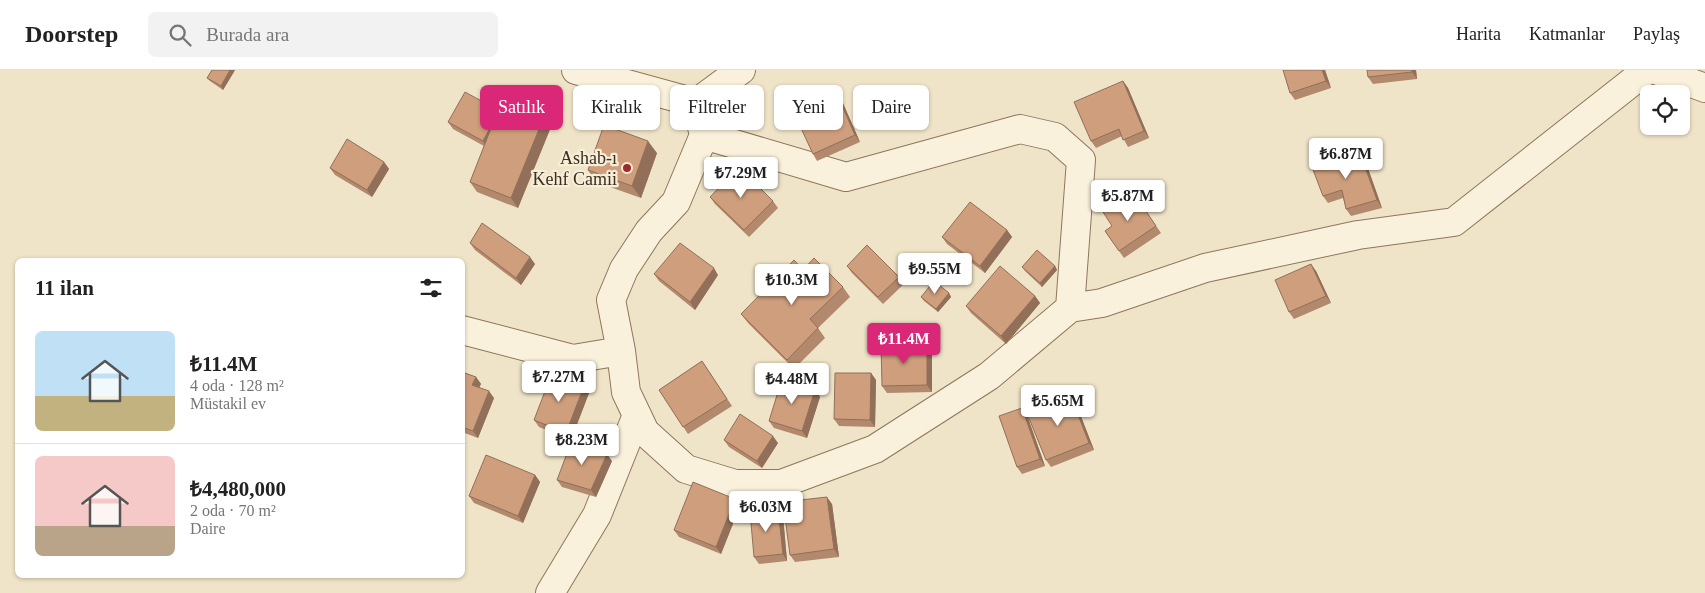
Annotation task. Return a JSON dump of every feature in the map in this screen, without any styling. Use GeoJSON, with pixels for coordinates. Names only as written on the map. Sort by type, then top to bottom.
{"type":"FeatureCollection","features":[{"type":"Feature","properties":{"kind":"street"},"geometry":{"type":"LineString","coordinates":[[576,70],[670,96]]}},
{"type":"Feature","properties":{"kind":"street"},"geometry":{"type":"LineString","coordinates":[[721,85],[741,70]]}},
{"type":"Feature","properties":{"kind":"street"},"geometry":{"type":"LineString","coordinates":[[703,130],[704,135],[676,202],[649,231],[624,269],[611,300],[621,351],[626,392],[645,432],[686,468],[735,484],[781,484],[875,449],[990,376],[1070,308],[1102,303],[1205,268],[1358,235],[1454,222],[1646,70]]}},
{"type":"Feature","properties":{"kind":"street"},"geometry":{"type":"LineString","coordinates":[[1656,70],[1705,88]]}},
{"type":"Feature","properties":{"kind":"street"},"geometry":{"type":"LineString","coordinates":[[704,135],[846,177],[1020,129],[1054,137],[1082,160],[1070,308]]}},
{"type":"Feature","properties":{"kind":"street"},"geometry":{"type":"LineString","coordinates":[[465,331],[573,359],[621,351]]}},
{"type":"Feature","properties":{"kind":"street"},"geometry":{"type":"LineString","coordinates":[[550,593],[597,514],[637,414]]}},
{"type":"Feature","properties":{"kind":"building"},"geometry":{"type":"Polygon","coordinates":[[[212,70],[230,70],[221,86],[207,78],[212,70]]]}},
{"type":"Feature","properties":{"kind":"building"},"geometry":{"type":"Polygon","coordinates":[[[1283,70],[1322,70],[1326,81],[1290,93],[1283,70]]]}},
{"type":"Feature","properties":{"kind":"building"},"geometry":{"type":"Polygon","coordinates":[[[1367,70],[1412,70],[1412,72],[1368,77],[1367,70]]]}},
{"type":"Feature","properties":{"kind":"building"},"geometry":{"type":"Polygon","coordinates":[[[1123,81],[1144,131],[1123,140],[1119,129],[1091,141],[1074,102],[1123,81]]]}},
{"type":"Feature","properties":{"kind":"building"},"geometry":{"type":"Polygon","coordinates":[[[465,92],[480,100],[480,130],[489,130],[483,141],[448,122],[465,92]]]}},
{"type":"Feature","properties":{"kind":"building"},"geometry":{"type":"Polygon","coordinates":[[[843,108],[855,135],[813,154],[802,130],[843,130],[843,108]]]}},
{"type":"Feature","properties":{"kind":"building"},"geometry":{"type":"Polygon","coordinates":[[[490,130],[539,130],[511,198],[470,182],[490,130]]]}},
{"type":"Feature","properties":{"kind":"building","name":"Ashab-ı Kehf Camii"},"geometry":{"type":"Polygon","coordinates":[[[602,130],[618,130],[648,141],[632,186],[588,170],[602,130]]]}},
{"type":"Feature","properties":{"kind":"building"},"geometry":{"type":"Polygon","coordinates":[[[347,139],[384,162],[367,190],[330,168],[347,139]]]}},
{"type":"Feature","properties":{"kind":"building"},"geometry":{"type":"Polygon","coordinates":[[[1360,153],[1377,200],[1346,209],[1342,190],[1323,196],[1312,167],[1360,153]]]}},
{"type":"Feature","properties":{"kind":"building"},"geometry":{"type":"Polygon","coordinates":[[[739,167],[773,201],[744,230],[710,197],[739,167]]]}},
{"type":"Feature","properties":{"kind":"building"},"geometry":{"type":"Polygon","coordinates":[[[1133,192],[1156,226],[1119,251],[1105,231],[1112,226],[1103,212],[1133,192]]]}},
{"type":"Feature","properties":{"kind":"building"},"geometry":{"type":"Polygon","coordinates":[[[970,202],[1007,230],[980,266],[942,237],[970,202]]]}},
{"type":"Feature","properties":{"kind":"building"},"geometry":{"type":"Polygon","coordinates":[[[482,223],[530,257],[516,278],[470,243],[482,223]]]}},
{"type":"Feature","properties":{"kind":"building"},"geometry":{"type":"Polygon","coordinates":[[[680,243],[714,268],[690,302],[654,274],[680,243]]]}},
{"type":"Feature","properties":{"kind":"building"},"geometry":{"type":"Polygon","coordinates":[[[867,245],[899,277],[878,297],[847,266],[867,245]]]}},
{"type":"Feature","properties":{"kind":"building"},"geometry":{"type":"Polygon","coordinates":[[[1037,250],[1055,266],[1040,283],[1022,267],[1037,250]]]}},
{"type":"Feature","properties":{"kind":"building"},"geometry":{"type":"Polygon","coordinates":[[[814,258],[843,287],[810,319],[818,328],[787,360],[741,314],[794,260],[803,270],[814,258]]]}},
{"type":"Feature","properties":{"kind":"building"},"geometry":{"type":"Polygon","coordinates":[[[1311,264],[1326,296],[1289,312],[1275,280],[1311,264]]]}},
{"type":"Feature","properties":{"kind":"building"},"geometry":{"type":"Polygon","coordinates":[[[1000,266],[1035,296],[1001,336],[966,306],[1000,266]]]}},
{"type":"Feature","properties":{"kind":"building"},"geometry":{"type":"Polygon","coordinates":[[[934,281],[949,293],[936,309],[921,297],[934,281]]]}},
{"type":"Feature","properties":{"kind":"building"},"geometry":{"type":"Polygon","coordinates":[[[881,344],[927,344],[927,385],[882,386],[881,344]]]}},
{"type":"Feature","properties":{"kind":"building"},"geometry":{"type":"Polygon","coordinates":[[[702,361],[727,399],[683,427],[659,390],[702,361]]]}},
{"type":"Feature","properties":{"kind":"building"},"geometry":{"type":"Polygon","coordinates":[[[465,373],[476,377],[472,385],[489,391],[473,431],[465,428],[465,373]]]}},
{"type":"Feature","properties":{"kind":"building"},"geometry":{"type":"Polygon","coordinates":[[[552,373],[584,386],[566,433],[534,420],[552,373]]]}},
{"type":"Feature","properties":{"kind":"building"},"geometry":{"type":"Polygon","coordinates":[[[835,373],[871,373],[870,420],[834,419],[835,373]]]}},
{"type":"Feature","properties":{"kind":"building"},"geometry":{"type":"Polygon","coordinates":[[[782,379],[815,390],[802,431],[769,421],[782,379]]]}},
{"type":"Feature","properties":{"kind":"building"},"geometry":{"type":"Polygon","coordinates":[[[1070,394],[1089,443],[1046,460],[1026,411],[1070,394]]]}},
{"type":"Feature","properties":{"kind":"building"},"geometry":{"type":"Polygon","coordinates":[[[1022,408],[1040,459],[1017,467],[999,416],[1022,408]]]}},
{"type":"Feature","properties":{"kind":"building"},"geometry":{"type":"Polygon","coordinates":[[[740,414],[773,436],[757,461],[724,440],[740,414]]]}},
{"type":"Feature","properties":{"kind":"building"},"geometry":{"type":"Polygon","coordinates":[[[572,440],[607,454],[591,490],[557,480],[572,440]]]}},
{"type":"Feature","properties":{"kind":"building"},"geometry":{"type":"Polygon","coordinates":[[[486,455],[535,475],[518,516],[469,496],[486,455]]]}},
{"type":"Feature","properties":{"kind":"building"},"geometry":{"type":"Polygon","coordinates":[[[693,482],[735,499],[716,547],[674,530],[693,482]]]}},
{"type":"Feature","properties":{"kind":"building"},"geometry":{"type":"Polygon","coordinates":[[[827,497],[834,549],[790,555],[783,502],[827,497]]]}},
{"type":"Feature","properties":{"kind":"building"},"geometry":{"type":"Polygon","coordinates":[[[778,509],[783,554],[754,557],[750,512],[778,509]]]}},
{"type":"Feature","properties":{"kind":"place","name":"Ashab-ı Kehf Camii"},"geometry":{"type":"Point","coordinates":[627,168]}}]}
